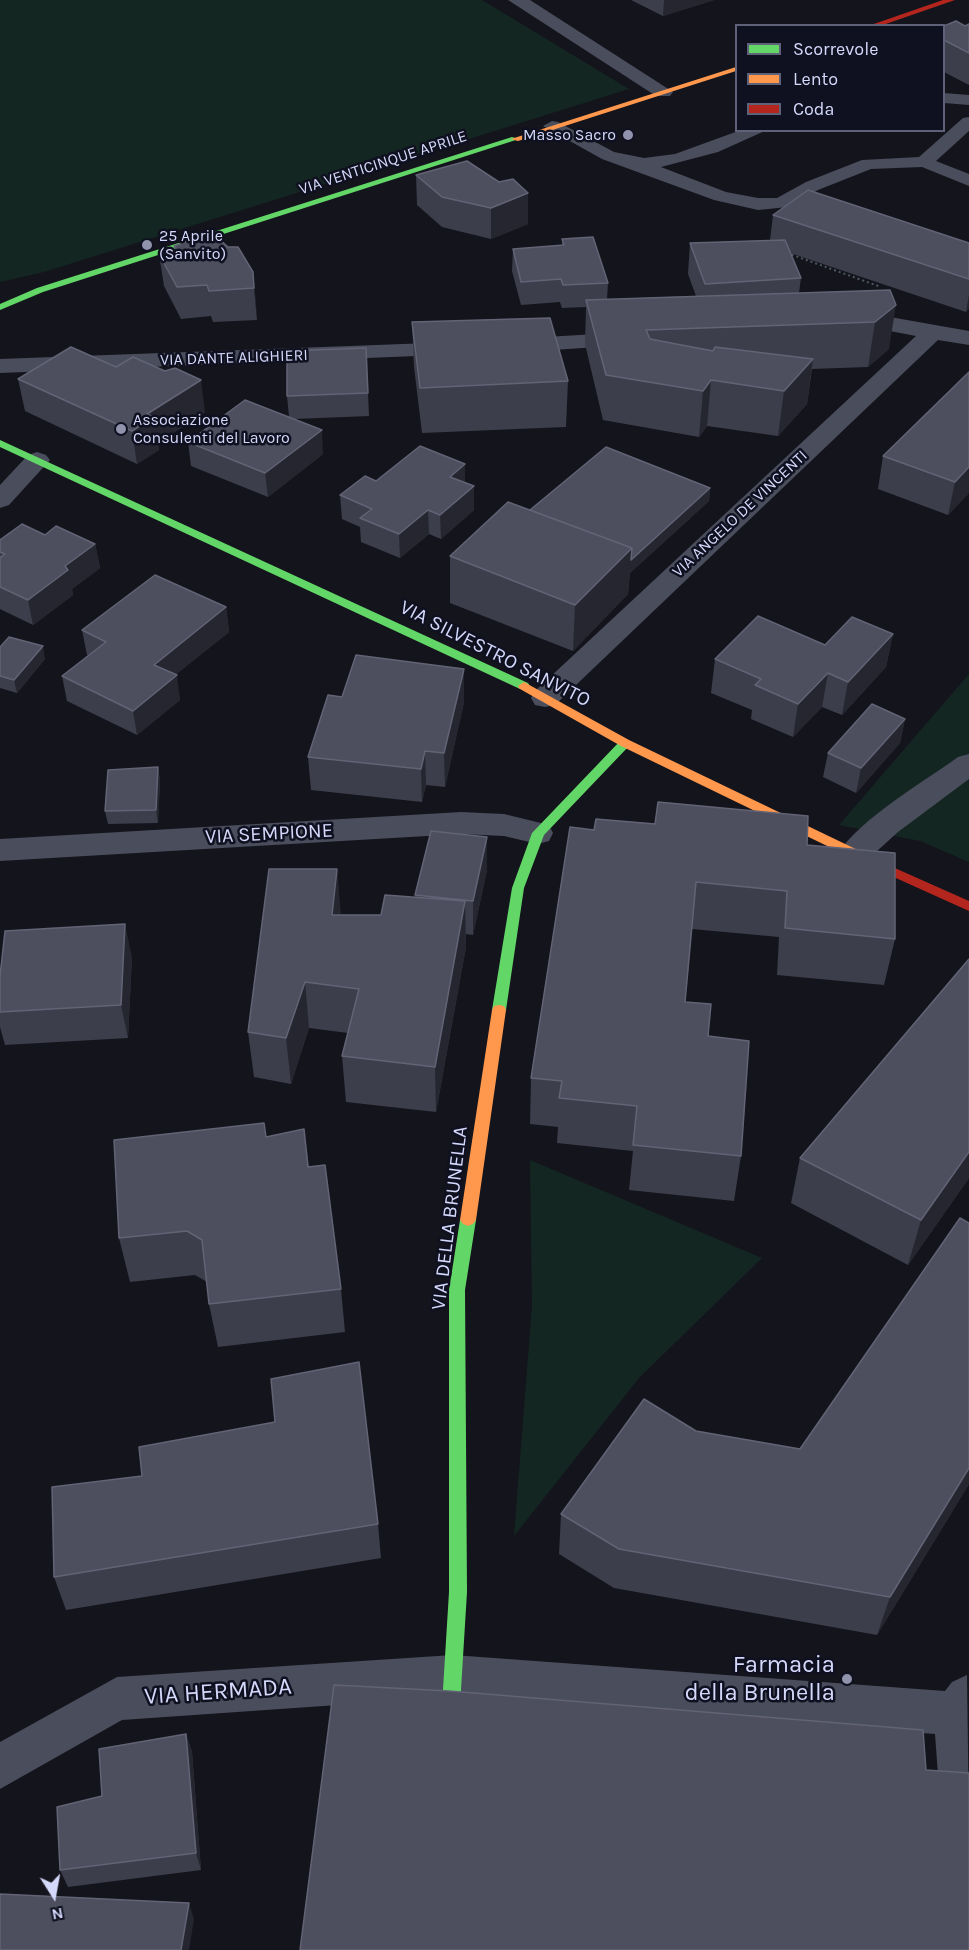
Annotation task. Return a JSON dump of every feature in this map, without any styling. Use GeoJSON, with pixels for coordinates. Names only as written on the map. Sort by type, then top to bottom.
{"type":"FeatureCollection","features":[{"type":"Feature","properties":{"kind":"street"},"geometry":{"type":"LineString","coordinates":[[518,0],[663,92]]}},
{"type":"Feature","properties":{"kind":"street"},"geometry":{"type":"LineString","coordinates":[[877,24],[951,0]]}},
{"type":"Feature","properties":{"kind":"street","name":"VIA VENTICINQUE APRILE"},"geometry":{"type":"LineString","coordinates":[[0,307],[40,290],[735,69]]}},
{"type":"Feature","properties":{"kind":"street","name":"VIA VENTICINQUE APRILE"},"geometry":{"type":"LineString","coordinates":[[0,296],[40,290]]}},
{"type":"Feature","properties":{"kind":"street"},"geometry":{"type":"LineString","coordinates":[[831,328],[890,324],[935,330],[969,338]]}},
{"type":"Feature","properties":{"kind":"street","name":"VIA ANGELO DE VINCENTI"},"geometry":{"type":"LineString","coordinates":[[545,698],[935,330]]}},
{"type":"Feature","properties":{"kind":"street","name":"VIA DANTE ALIGHIERI"},"geometry":{"type":"LineString","coordinates":[[0,366],[481,348],[653,338]]}},
{"type":"Feature","properties":{"kind":"street","name":"VIA SILVESTRO SANVITO"},"geometry":{"type":"LineString","coordinates":[[0,443],[505,675],[625,742],[854,854],[969,906]]}},
{"type":"Feature","properties":{"kind":"street"},"geometry":{"type":"LineString","coordinates":[[0,500],[37,460]]}},
{"type":"Feature","properties":{"kind":"street"},"geometry":{"type":"LineString","coordinates":[[538,833],[625,742]]}},
{"type":"Feature","properties":{"kind":"street"},"geometry":{"type":"LineString","coordinates":[[854,854],[887,824],[969,764]]}},
{"type":"Feature","properties":{"kind":"street","name":"VIA SEMPIONE"},"geometry":{"type":"LineString","coordinates":[[0,850],[461,823],[504,825],[538,833]]}},
{"type":"Feature","properties":{"kind":"street","name":"VIA DELLA BRUNELLA"},"geometry":{"type":"LineString","coordinates":[[450,1722],[458,1592],[457,1290],[518,888],[538,833]]}},
{"type":"Feature","properties":{"kind":"street","name":"VIA HERMADA"},"geometry":{"type":"LineString","coordinates":[[0,1767],[117,1699],[453,1676],[964,1708]]}},
{"type":"Feature","properties":{"kind":"street"},"geometry":{"type":"LineString","coordinates":[[963,1802],[964,1708]]}},
{"type":"Feature","properties":{"kind":"lane"},"geometry":{"type":"LineString","coordinates":[[945,98],[969,100]]}},
{"type":"Feature","properties":{"kind":"lane"},"geometry":{"type":"LineString","coordinates":[[924,162],[969,122]]}},
{"type":"Feature","properties":{"kind":"lane"},"geometry":{"type":"LineString","coordinates":[[552,126],[601,152],[721,196],[768,204],[781,203],[812,186],[868,164],[924,162],[969,182]]}},
{"type":"Feature","properties":{"kind":"lane"},"geometry":{"type":"LineString","coordinates":[[629,162],[681,158],[753,132]]}},
{"type":"Feature","properties":{"kind":"green space"},"geometry":{"type":"Polygon","coordinates":[[[0,0],[482,0],[629,89],[44,272],[0,282],[0,0]]]}},
{"type":"Feature","properties":{"kind":"green space"},"geometry":{"type":"Polygon","coordinates":[[[969,674],[969,862],[920,841],[839,825],[969,674]]]}},
{"type":"Feature","properties":{"kind":"green space"},"geometry":{"type":"Polygon","coordinates":[[[530,1160],[762,1258],[639,1378],[514,1536],[532,1306],[530,1160]]]}},
{"type":"Feature","properties":{"kind":"building"},"geometry":{"type":"Polygon","coordinates":[[[956,21],[965,26],[969,24],[969,53],[945,41],[945,26],[956,21]]]}},
{"type":"Feature","properties":{"kind":"building"},"geometry":{"type":"Polygon","coordinates":[[[467,161],[499,182],[513,179],[528,193],[491,208],[442,197],[416,175],[467,161]]]}},
{"type":"Feature","properties":{"kind":"building"},"geometry":{"type":"Polygon","coordinates":[[[808,190],[969,243],[969,279],[773,215],[808,190]]]}},
{"type":"Feature","properties":{"kind":"building"},"geometry":{"type":"Polygon","coordinates":[[[212,233],[228,247],[238,247],[253,272],[254,288],[209,291],[207,285],[177,287],[159,254],[178,250],[174,246],[212,233]]]}},
{"type":"Feature","properties":{"kind":"building"},"geometry":{"type":"Polygon","coordinates":[[[593,237],[608,283],[563,285],[561,279],[521,282],[513,249],[564,245],[562,239],[593,237]]]}},
{"type":"Feature","properties":{"kind":"building"},"geometry":{"type":"Polygon","coordinates":[[[785,240],[801,278],[705,284],[690,243],[785,240]]]}},
{"type":"Feature","properties":{"kind":"building"},"geometry":{"type":"Polygon","coordinates":[[[890,290],[896,305],[875,322],[646,330],[650,339],[713,351],[715,347],[813,359],[784,391],[711,380],[703,391],[606,375],[586,300],[890,290]]]}},
{"type":"Feature","properties":{"kind":"building"},"geometry":{"type":"Polygon","coordinates":[[[550,318],[568,381],[420,388],[412,322],[550,318]]]}},
{"type":"Feature","properties":{"kind":"building"},"geometry":{"type":"Polygon","coordinates":[[[71,347],[116,367],[133,357],[165,371],[175,368],[201,380],[147,414],[154,417],[132,431],[18,379],[71,347]]]}},
{"type":"Feature","properties":{"kind":"building"},"geometry":{"type":"Polygon","coordinates":[[[366,348],[368,393],[287,396],[287,351],[366,348]]]}},
{"type":"Feature","properties":{"kind":"building"},"geometry":{"type":"Polygon","coordinates":[[[969,372],[969,467],[955,482],[883,456],[969,372]]]}},
{"type":"Feature","properties":{"kind":"building"},"geometry":{"type":"Polygon","coordinates":[[[245,400],[322,430],[265,473],[188,442],[245,400]]]}},
{"type":"Feature","properties":{"kind":"building"},"geometry":{"type":"Polygon","coordinates":[[[420,446],[465,464],[450,477],[474,486],[440,515],[428,510],[399,534],[360,518],[372,509],[340,495],[365,476],[376,481],[420,446]]]}},
{"type":"Feature","properties":{"kind":"building"},"geometry":{"type":"Polygon","coordinates":[[[606,447],[710,488],[631,560],[632,548],[530,510],[606,447]]]}},
{"type":"Feature","properties":{"kind":"building"},"geometry":{"type":"Polygon","coordinates":[[[508,502],[632,548],[575,605],[450,556],[508,502]]]}},
{"type":"Feature","properties":{"kind":"building"},"geometry":{"type":"Polygon","coordinates":[[[22,524],[45,535],[56,526],[95,544],[65,566],[68,570],[28,600],[0,587],[0,558],[5,554],[0,552],[0,540],[22,524]]]}},
{"type":"Feature","properties":{"kind":"building"},"geometry":{"type":"Polygon","coordinates":[[[155,575],[226,607],[154,665],[177,675],[133,711],[62,676],[106,642],[82,630],[155,575]]]}},
{"type":"Feature","properties":{"kind":"building"},"geometry":{"type":"Polygon","coordinates":[[[758,616],[825,645],[852,617],[893,634],[848,682],[828,673],[798,704],[755,685],[761,679],[715,659],[758,616]]]}},
{"type":"Feature","properties":{"kind":"building"},"geometry":{"type":"Polygon","coordinates":[[[9,637],[43,646],[14,680],[0,676],[0,647],[9,637]]]}},
{"type":"Feature","properties":{"kind":"building"},"geometry":{"type":"Polygon","coordinates":[[[356,655],[464,669],[444,753],[425,751],[421,769],[308,757],[328,695],[342,697],[356,655]]]}},
{"type":"Feature","properties":{"kind":"building"},"geometry":{"type":"Polygon","coordinates":[[[872,704],[905,719],[861,768],[828,753],[872,704]]]}},
{"type":"Feature","properties":{"kind":"building"},"geometry":{"type":"Polygon","coordinates":[[[158,767],[156,810],[105,811],[108,770],[158,767]]]}},
{"type":"Feature","properties":{"kind":"building"},"geometry":{"type":"Polygon","coordinates":[[[658,802],[808,816],[807,845],[895,853],[895,939],[785,928],[787,891],[696,882],[685,1002],[711,1004],[708,1036],[749,1041],[741,1156],[633,1145],[637,1106],[559,1098],[562,1081],[531,1078],[570,827],[594,830],[596,819],[655,824],[658,802]]]}},
{"type":"Feature","properties":{"kind":"building"},"geometry":{"type":"Polygon","coordinates":[[[431,831],[487,837],[473,901],[415,895],[431,831]]]}},
{"type":"Feature","properties":{"kind":"building"},"geometry":{"type":"Polygon","coordinates":[[[269,869],[337,869],[332,915],[381,915],[385,895],[465,901],[435,1067],[342,1056],[359,989],[305,982],[286,1038],[248,1032],[269,869]]]}},
{"type":"Feature","properties":{"kind":"building"},"geometry":{"type":"Polygon","coordinates":[[[125,924],[121,1005],[0,1012],[0,976],[5,931],[125,924]]]}},
{"type":"Feature","properties":{"kind":"building"},"geometry":{"type":"Polygon","coordinates":[[[969,959],[969,1152],[921,1220],[800,1158],[969,959]]]}},
{"type":"Feature","properties":{"kind":"building"},"geometry":{"type":"Polygon","coordinates":[[[264,1123],[266,1137],[304,1129],[308,1167],[325,1165],[341,1289],[209,1304],[202,1240],[187,1231],[119,1238],[114,1140],[264,1123]]]}},
{"type":"Feature","properties":{"kind":"building"},"geometry":{"type":"Polygon","coordinates":[[[960,1218],[969,1223],[969,1468],[890,1597],[619,1549],[561,1514],[644,1399],[696,1431],[800,1449],[960,1218]]]}},
{"type":"Feature","properties":{"kind":"building"},"geometry":{"type":"Polygon","coordinates":[[[359,1362],[378,1524],[54,1577],[52,1487],[142,1476],[139,1447],[275,1422],[271,1379],[359,1362]]]}},
{"type":"Feature","properties":{"kind":"building"},"geometry":{"type":"Polygon","coordinates":[[[334,1685],[449,1691],[923,1730],[926,1770],[969,1773],[969,1950],[300,1950],[334,1685]]]}},
{"type":"Feature","properties":{"kind":"building"},"geometry":{"type":"Polygon","coordinates":[[[186,1734],[196,1853],[60,1870],[57,1807],[102,1796],[99,1749],[186,1734]]]}},
{"type":"Feature","properties":{"kind":"building"},"geometry":{"type":"Polygon","coordinates":[[[0,1894],[189,1903],[181,1950],[0,1950],[0,1894]]]}},
{"type":"Feature","properties":{"kind":"traffic: fast"},"geometry":{"type":"LineString","coordinates":[[0,307],[40,290],[515,139]]}},
{"type":"Feature","properties":{"kind":"traffic: fast"},"geometry":{"type":"LineString","coordinates":[[0,443],[524,686]]}},
{"type":"Feature","properties":{"kind":"traffic: fast"},"geometry":{"type":"LineString","coordinates":[[499,1010],[518,888],[538,833],[625,743]]}},
{"type":"Feature","properties":{"kind":"traffic: fast"},"geometry":{"type":"LineString","coordinates":[[450,1722],[458,1592],[457,1290],[468,1220]]}},
{"type":"Feature","properties":{"kind":"traffic: slow"},"geometry":{"type":"LineString","coordinates":[[515,139],[735,69]]}},
{"type":"Feature","properties":{"kind":"traffic: slow"},"geometry":{"type":"LineString","coordinates":[[524,686],[625,743],[861,857]]}},
{"type":"Feature","properties":{"kind":"traffic: slow"},"geometry":{"type":"LineString","coordinates":[[468,1220],[499,1010]]}},
{"type":"Feature","properties":{"kind":"traffic: jam"},"geometry":{"type":"LineString","coordinates":[[877,24],[951,0]]}},
{"type":"Feature","properties":{"kind":"traffic: jam"},"geometry":{"type":"LineString","coordinates":[[861,857],[969,906]]}},
{"type":"Feature","properties":{"kind":"place","name":"Masso Sacro"},"geometry":{"type":"Point","coordinates":[628,135]}},
{"type":"Feature","properties":{"kind":"place","name":"25 Aprile (Sanvito)"},"geometry":{"type":"Point","coordinates":[147,245]}},
{"type":"Feature","properties":{"kind":"place","name":"Associazione Consulenti del Lavoro"},"geometry":{"type":"Point","coordinates":[121,429]}},
{"type":"Feature","properties":{"kind":"place","name":"Farmacia della Brunella"},"geometry":{"type":"Point","coordinates":[847,1679]}}]}
